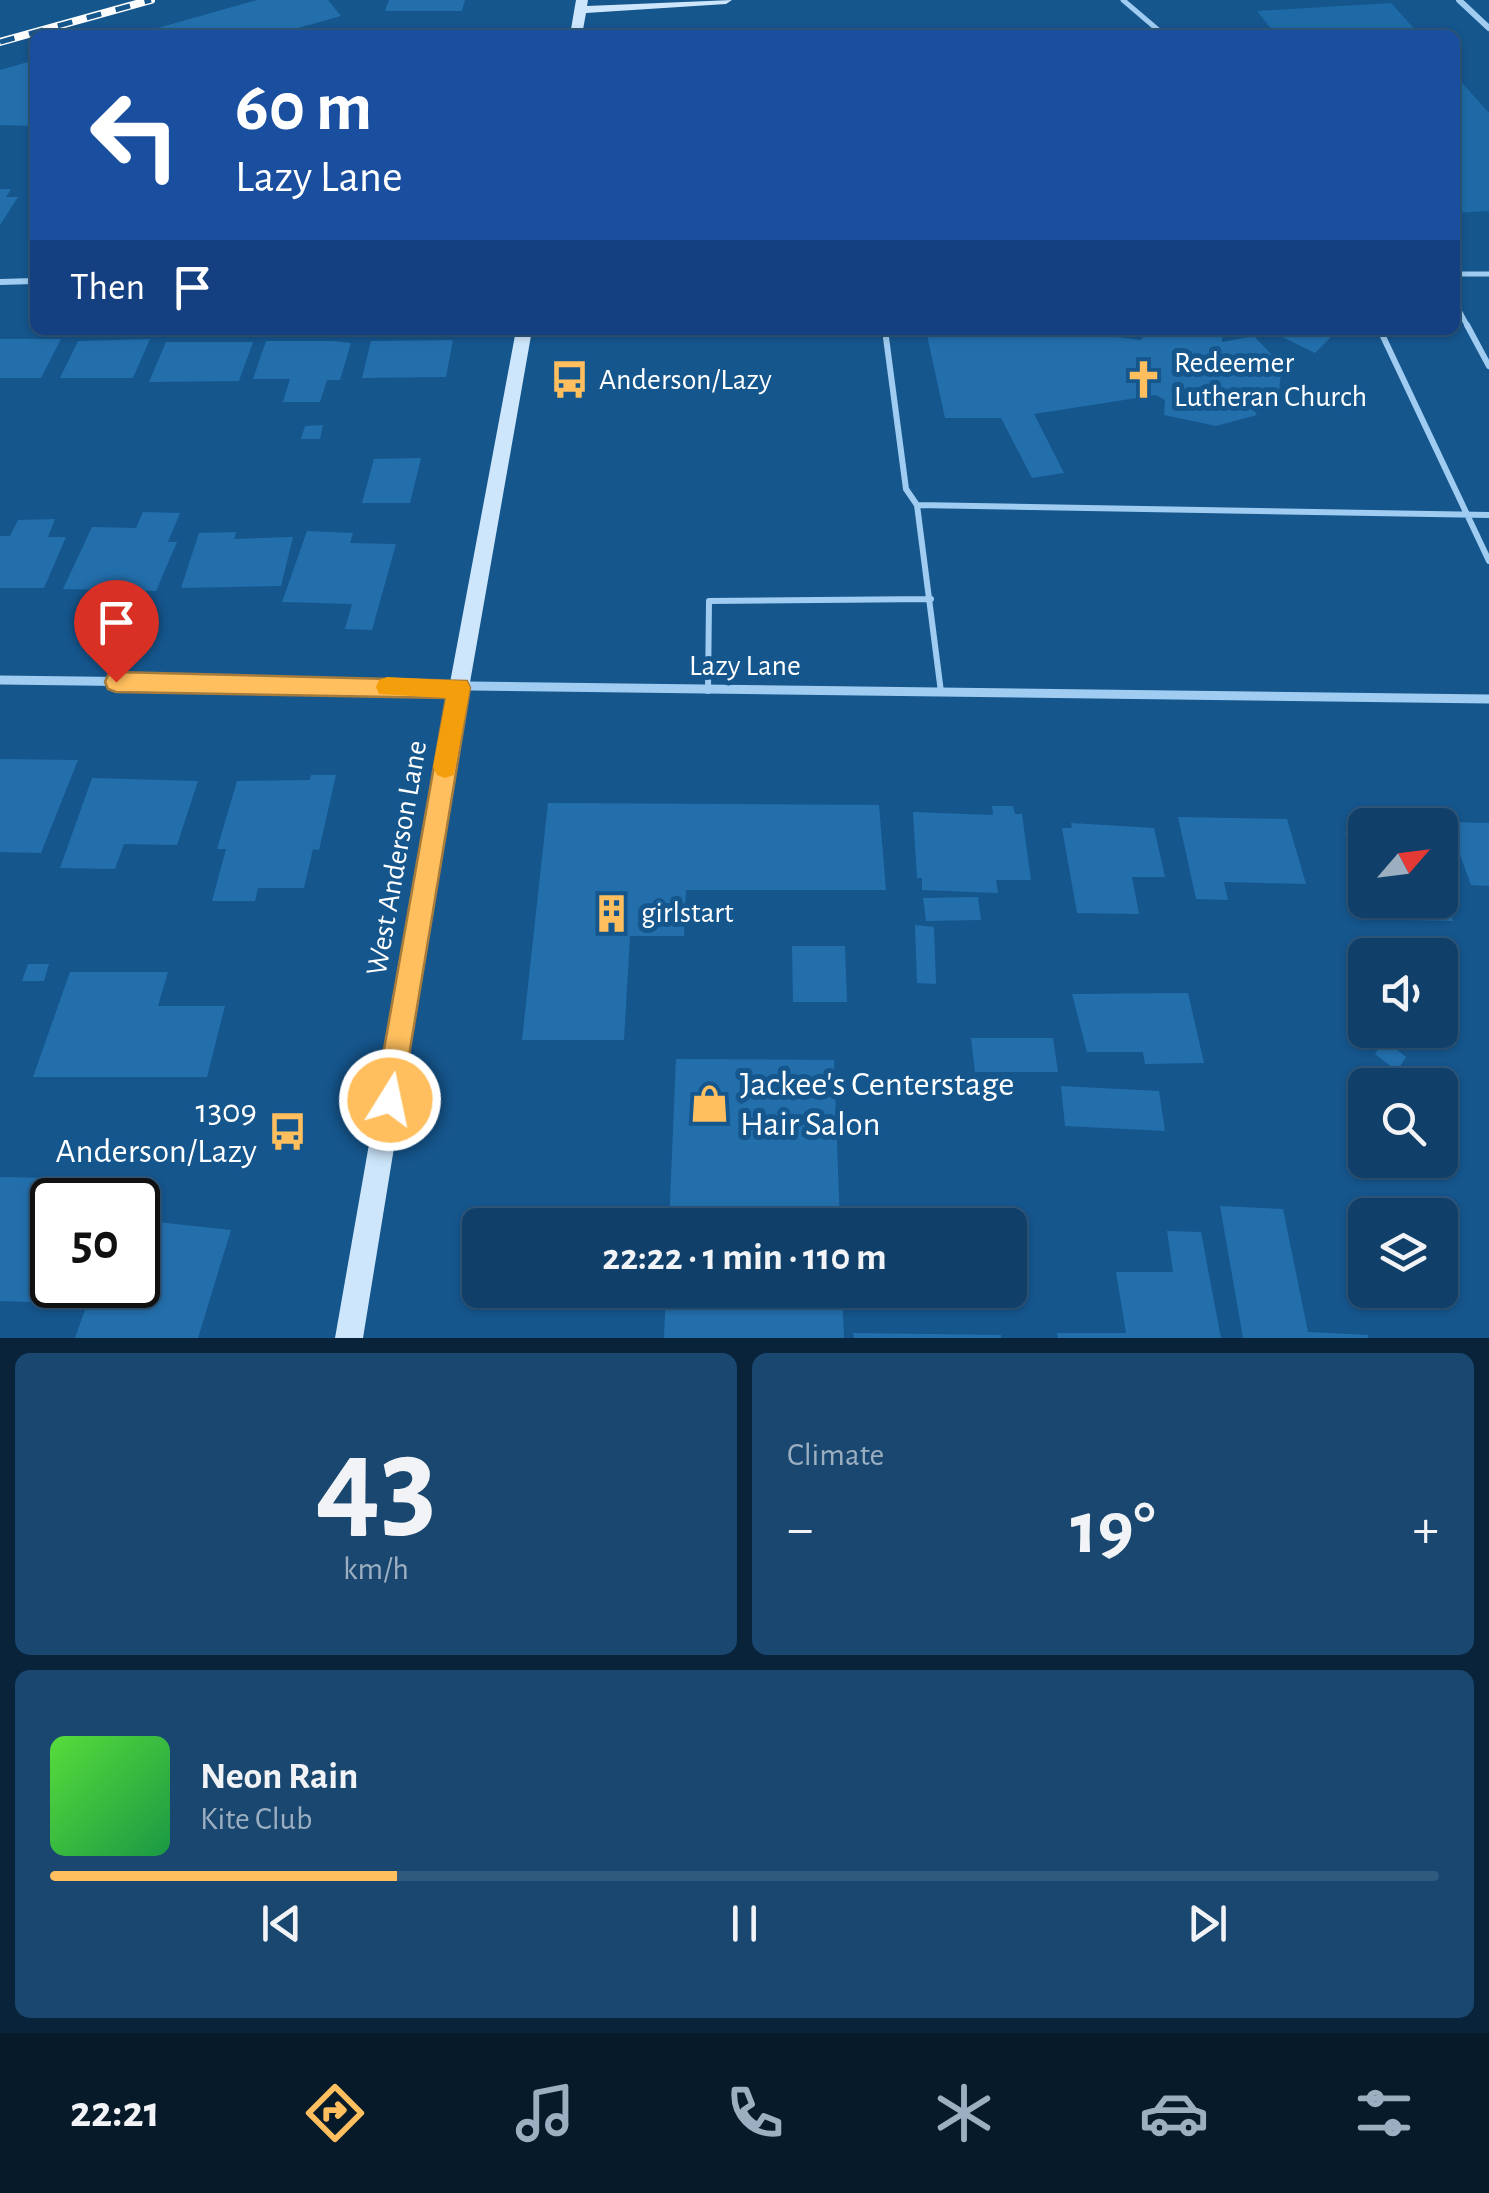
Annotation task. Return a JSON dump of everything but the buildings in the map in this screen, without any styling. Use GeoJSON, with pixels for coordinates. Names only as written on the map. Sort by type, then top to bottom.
{"type":"FeatureCollection","features":[{"type":"Feature","properties":{"kind":"main road"},"geometry":{"type":"LineString","coordinates":[[577,30],[581,5],[726,0]]}},
{"type":"Feature","properties":{"kind":"main road","name":"West Anderson Lane"},"geometry":{"type":"LineString","coordinates":[[350,1338],[459,688],[523,335]]}},
{"type":"Feature","properties":{"kind":"street"},"geometry":{"type":"LineString","coordinates":[[1460,0],[1489,28]]}},
{"type":"Feature","properties":{"kind":"street"},"geometry":{"type":"LineString","coordinates":[[0,282],[30,281]]}},
{"type":"Feature","properties":{"kind":"street","name":"Lazy Lane"},"geometry":{"type":"LineString","coordinates":[[0,680],[1489,700]]}},
{"type":"Feature","properties":{"kind":"lane"},"geometry":{"type":"LineString","coordinates":[[1123,0],[1158,30]]}},
{"type":"Feature","properties":{"kind":"lane"},"geometry":{"type":"LineString","coordinates":[[1460,274],[1489,274]]}},
{"type":"Feature","properties":{"kind":"lane"},"geometry":{"type":"LineString","coordinates":[[1460,312],[1489,366]]}},
{"type":"Feature","properties":{"kind":"lane"},"geometry":{"type":"LineString","coordinates":[[887,335],[906,489],[918,505],[941,692]]}},
{"type":"Feature","properties":{"kind":"lane"},"geometry":{"type":"LineString","coordinates":[[1382,335],[1489,561]]}},
{"type":"Feature","properties":{"kind":"lane"},"geometry":{"type":"LineString","coordinates":[[918,505],[1489,515]]}},
{"type":"Feature","properties":{"kind":"lane"},"geometry":{"type":"LineString","coordinates":[[708,690],[709,601],[931,599]]}},
{"type":"Feature","properties":{"kind":"shaded area"},"geometry":{"type":"Polygon","coordinates":[[[1391,3],[1415,30],[1272,30],[1257,11],[1391,3]]]}},
{"type":"Feature","properties":{"kind":"shaded area"},"geometry":{"type":"Polygon","coordinates":[[[1460,81],[1489,113],[1489,211],[1460,213],[1460,81]]]}},
{"type":"Feature","properties":{"kind":"railway"},"geometry":{"type":"LineString","coordinates":[[43,30],[151,0]]}},
{"type":"Feature","properties":{"kind":"railway"},"geometry":{"type":"LineString","coordinates":[[0,42],[30,34]]}},
{"type":"Feature","properties":{"kind":"slow traffic"},"geometry":{"type":"LineString","coordinates":[[387,687],[459,688],[445,767]]}},
{"type":"Feature","properties":{"kind":"place","name":"Anderson/Lazy"},"geometry":{"type":"Point","coordinates":[569,380]}},
{"type":"Feature","properties":{"kind":"place","name":"Redeemer Lutheran Church"},"geometry":{"type":"Point","coordinates":[1144,380]}},
{"type":"Feature","properties":{"kind":"place","name":"girlstart"},"geometry":{"type":"Point","coordinates":[611,913]}},
{"type":"Feature","properties":{"kind":"place","name":"Jackee's Centerstage Hair Salon"},"geometry":{"type":"Point","coordinates":[710,1104]}},
{"type":"Feature","properties":{"kind":"place","name":"1309 Anderson/Lazy"},"geometry":{"type":"Point","coordinates":[287,1131]}},
{"type":"Feature","properties":{"kind":"route"},"geometry":{"type":"LineString","coordinates":[[116,682],[459,688],[390,1100]]}}]}
